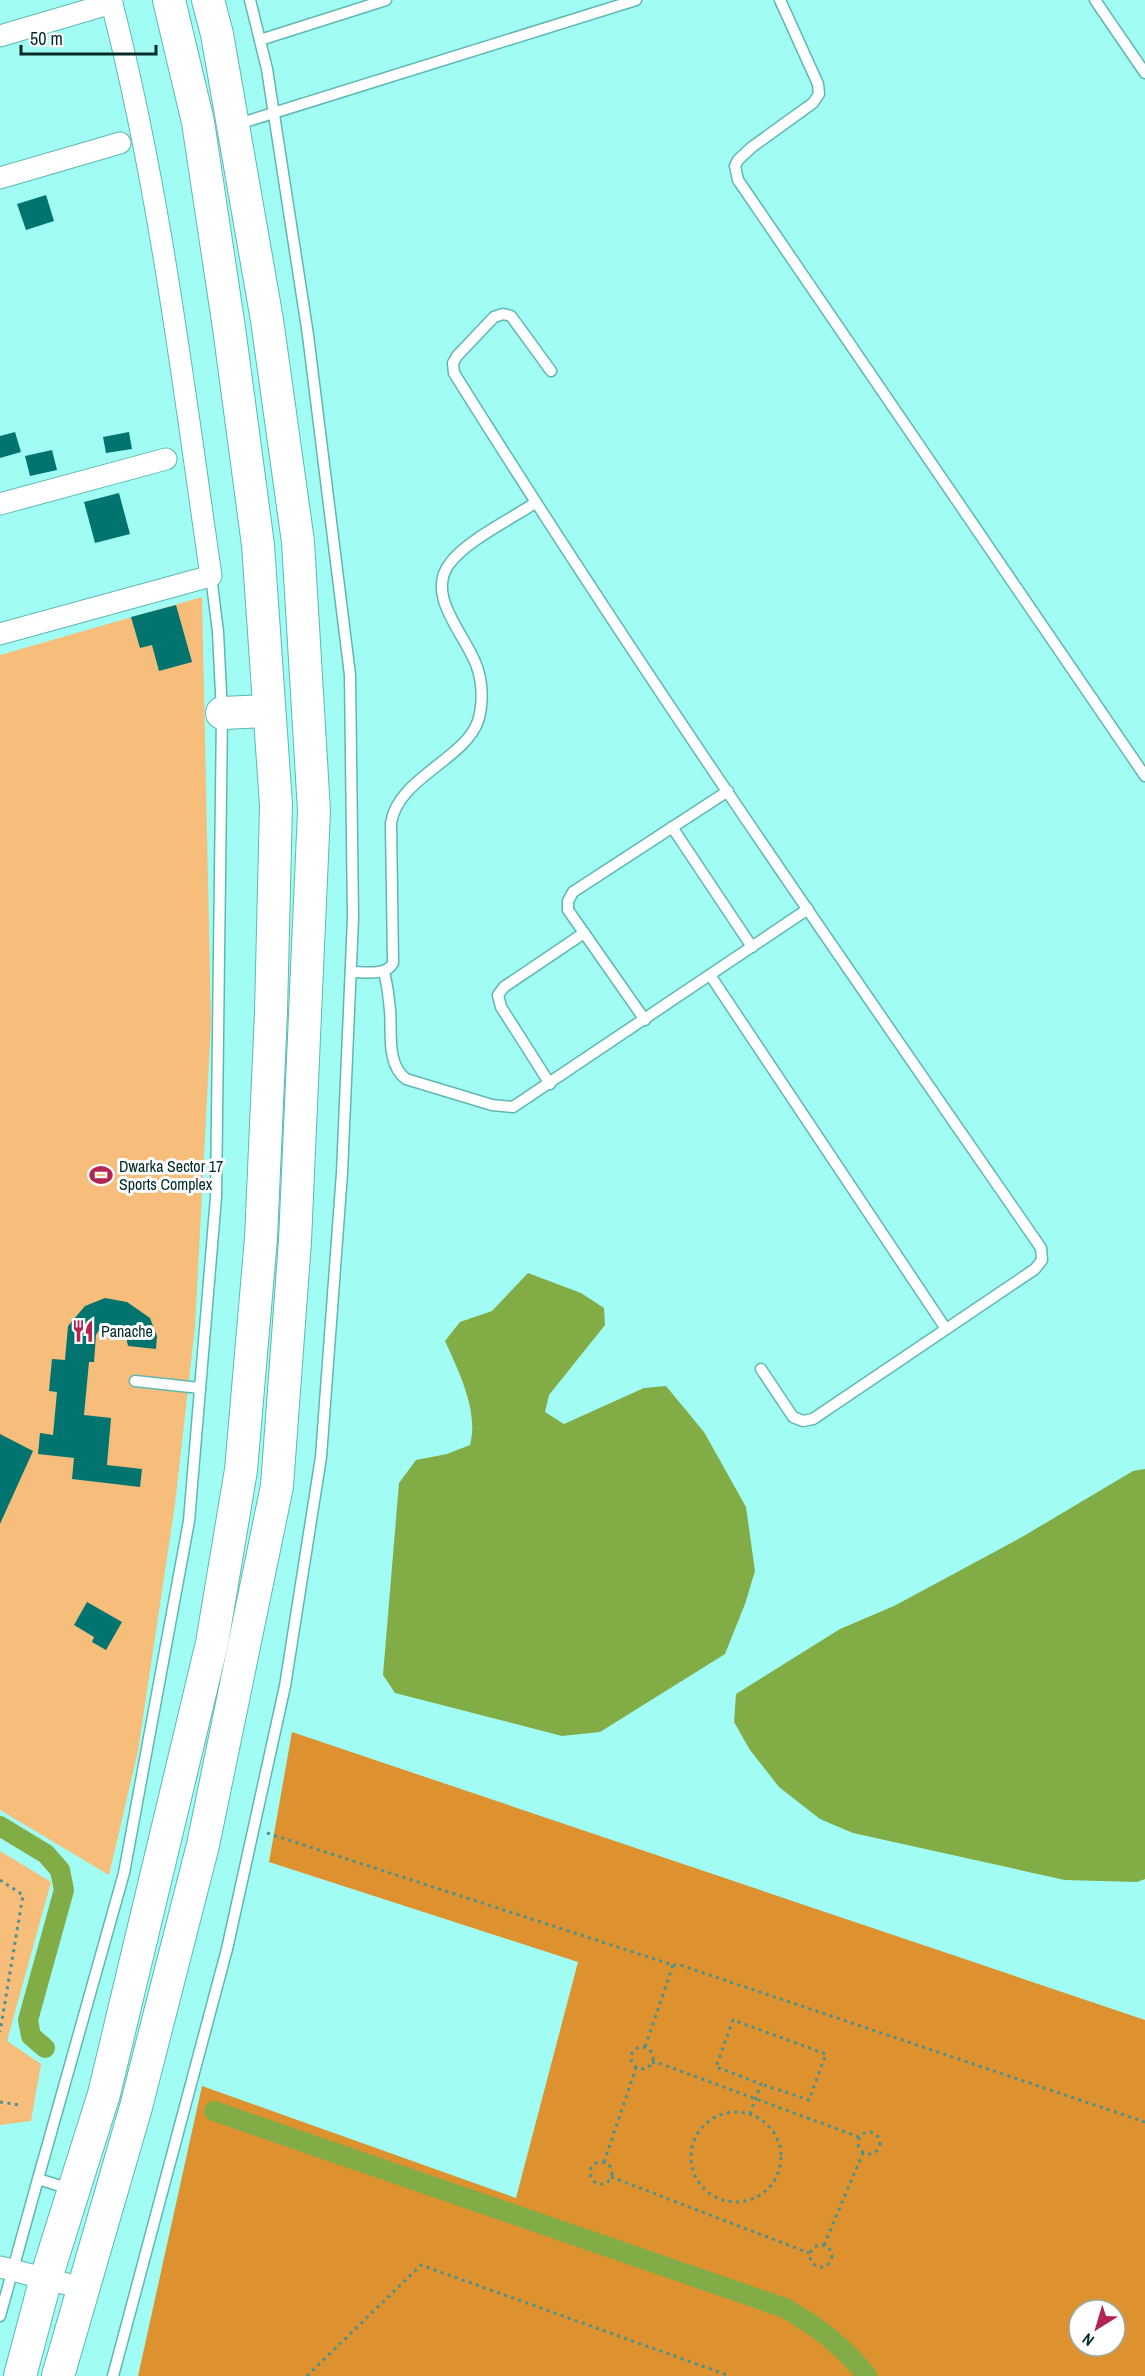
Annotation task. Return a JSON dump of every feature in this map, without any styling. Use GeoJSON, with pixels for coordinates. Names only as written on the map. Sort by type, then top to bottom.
{"type":"FeatureCollection","features":[{"type":"Feature","properties":{"kind":"main road"},"geometry":{"type":"LineString","coordinates":[[20,2376],[46,2278],[104,2094],[207,1666],[241,1470],[261,1238],[272,1012],[276,805],[258,545],[198,122],[169,0]]}},
{"type":"Feature","properties":{"kind":"main road"},"geometry":{"type":"LineString","coordinates":[[58,2376],[136,2107],[203,1845],[275,1497],[294,1252],[306,1016],[313,799],[298,542],[267,320],[217,34],[208,0]]}},
{"type":"Feature","properties":{"kind":"main road"},"geometry":{"type":"LineString","coordinates":[[222,713],[269,711]]}},
{"type":"Feature","properties":{"kind":"street"},"geometry":{"type":"LineString","coordinates":[[0,36],[111,1],[143,138],[170,286],[211,576],[0,634]]}},
{"type":"Feature","properties":{"kind":"street"},"geometry":{"type":"LineString","coordinates":[[0,178],[120,143]]}},
{"type":"Feature","properties":{"kind":"street"},"geometry":{"type":"LineString","coordinates":[[0,504],[166,459]]}},
{"type":"Feature","properties":{"kind":"street"},"geometry":{"type":"LineString","coordinates":[[6,2269],[82,2288]]}},
{"type":"Feature","properties":{"kind":"lane"},"geometry":{"type":"LineString","coordinates":[[113,2376],[227,1949],[285,1686],[321,1457],[342,1173],[353,918],[350,675],[308,335],[274,112],[250,0]]}},
{"type":"Feature","properties":{"kind":"lane"},"geometry":{"type":"LineString","coordinates":[[260,40],[386,0]]}},
{"type":"Feature","properties":{"kind":"lane"},"geometry":{"type":"LineString","coordinates":[[233,125],[636,0]]}},
{"type":"Feature","properties":{"kind":"lane"},"geometry":{"type":"LineString","coordinates":[[780,0],[818,84],[819,94],[813,103],[744,153],[735,166],[738,180],[1145,776]]}},
{"type":"Feature","properties":{"kind":"lane"},"geometry":{"type":"LineString","coordinates":[[1095,0],[1145,73]]}},
{"type":"Feature","properties":{"kind":"lane"},"geometry":{"type":"LineString","coordinates":[[551,371],[511,316],[503,314],[494,317],[453,363],[454,373],[535,503],[808,909],[1041,1248],[1042,1260],[1035,1269],[813,1419],[802,1421],[793,1417],[761,1369]]}},
{"type":"Feature","properties":{"kind":"lane"},"geometry":{"type":"LineString","coordinates":[[351,972],[384,971],[391,968],[393,963],[392,815],[409,790],[470,735],[477,722],[481,700],[477,667],[446,606],[442,594],[444,572],[449,563],[463,550],[535,503]]}},
{"type":"Feature","properties":{"kind":"lane"},"geometry":{"type":"LineString","coordinates":[[0,2316],[6,2269],[38,2179],[124,1873],[189,1521],[216,1197],[222,713],[218,632],[211,576]]}},
{"type":"Feature","properties":{"kind":"lane"},"geometry":{"type":"LineString","coordinates":[[645,1020],[568,910],[568,901],[573,892],[728,791]]}},
{"type":"Feature","properties":{"kind":"lane"},"geometry":{"type":"LineString","coordinates":[[672,827],[752,947]]}},
{"type":"Feature","properties":{"kind":"lane"},"geometry":{"type":"LineString","coordinates":[[384,971],[390,1009],[392,1049],[400,1074],[406,1078],[504,1107],[513,1107],[521,1104],[808,909]]}},
{"type":"Feature","properties":{"kind":"lane"},"geometry":{"type":"LineString","coordinates":[[550,1084],[501,1007],[498,995],[504,987],[584,933]]}},
{"type":"Feature","properties":{"kind":"lane"},"geometry":{"type":"LineString","coordinates":[[710,975],[946,1329]]}},
{"type":"Feature","properties":{"kind":"lane"},"geometry":{"type":"LineString","coordinates":[[135,1381],[200,1388]]}},
{"type":"Feature","properties":{"kind":"lane"},"geometry":{"type":"LineString","coordinates":[[38,2179],[74,2190]]}},
{"type":"Feature","properties":{"kind":"path"},"geometry":{"type":"LineString","coordinates":[[254,1828],[672,1965],[680,1965],[1145,2122]]}},
{"type":"Feature","properties":{"kind":"path"},"geometry":{"type":"LineString","coordinates":[[0,1880],[23,1895],[0,2032]]}},
{"type":"Feature","properties":{"kind":"path"},"geometry":{"type":"LineString","coordinates":[[645,2047],[672,1965]]}},
{"type":"Feature","properties":{"kind":"path"},"geometry":{"type":"LineString","coordinates":[[733,2020],[826,2054],[809,2100],[761,2084],[716,2067],[733,2020]]}},
{"type":"Feature","properties":{"kind":"path"},"geometry":{"type":"LineString","coordinates":[[637,2047],[645,2047],[653,2055],[652,2062],[643,2069],[636,2068],[631,2062],[632,2052],[637,2047]]}},
{"type":"Feature","properties":{"kind":"path"},"geometry":{"type":"LineString","coordinates":[[652,2062],[859,2137]]}},
{"type":"Feature","properties":{"kind":"path"},"geometry":{"type":"LineString","coordinates":[[604,2162],[636,2068]]}},
{"type":"Feature","properties":{"kind":"path"},"geometry":{"type":"LineString","coordinates":[[750,2114],[761,2084]]}},
{"type":"Feature","properties":{"kind":"path"},"geometry":{"type":"LineString","coordinates":[[0,2102],[20,2105]]}},
{"type":"Feature","properties":{"kind":"path"},"geometry":{"type":"LineString","coordinates":[[725,2113],[750,2114],[767,2123],[777,2135],[782,2150],[782,2166],[776,2181],[765,2193],[751,2200],[736,2203],[720,2200],[698,2182],[692,2169],[691,2154],[694,2140],[701,2128],[712,2119],[725,2113]]}},
{"type":"Feature","properties":{"kind":"path"},"geometry":{"type":"LineString","coordinates":[[872,2132],[880,2140],[877,2151],[871,2155],[863,2153],[858,2148],[859,2137],[872,2132]]}},
{"type":"Feature","properties":{"kind":"path"},"geometry":{"type":"LineString","coordinates":[[824,2245],[863,2153]]}},
{"type":"Feature","properties":{"kind":"path"},"geometry":{"type":"LineString","coordinates":[[596,2162],[604,2162],[612,2170],[611,2177],[602,2184],[590,2177],[591,2166],[596,2162]]}},
{"type":"Feature","properties":{"kind":"path"},"geometry":{"type":"LineString","coordinates":[[611,2177],[809,2253]]}},
{"type":"Feature","properties":{"kind":"path"},"geometry":{"type":"LineString","coordinates":[[824,2245],[832,2253],[831,2261],[826,2266],[815,2266],[810,2261],[809,2253],[813,2247],[824,2245]]}},
{"type":"Feature","properties":{"kind":"path"},"geometry":{"type":"LineString","coordinates":[[307,2376],[421,2265],[730,2376]]}},
{"type":"Feature","properties":{"kind":"shaded area","name":"Dwarka Sector 17 Sports Complex"},"geometry":{"type":"Polygon","coordinates":[[[202,597],[211,1023],[195,1327],[175,1504],[138,1751],[109,1875],[0,1810],[0,655],[202,597]]]}},
{"type":"Feature","properties":{"kind":"shaded area"},"geometry":{"type":"Polygon","coordinates":[[[528,1273],[581,1293],[604,1308],[605,1325],[549,1395],[545,1412],[564,1424],[644,1388],[666,1386],[704,1432],[746,1507],[755,1571],[745,1604],[725,1654],[600,1732],[562,1736],[395,1693],[383,1675],[399,1483],[416,1460],[447,1454],[470,1445],[472,1419],[470,1405],[445,1341],[460,1322],[492,1311],[528,1273]]]}},
{"type":"Feature","properties":{"kind":"shaded area"},"geometry":{"type":"Polygon","coordinates":[[[1145,1469],[1145,1879],[1137,1882],[1065,1880],[853,1833],[820,1819],[779,1787],[750,1750],[734,1722],[736,1694],[840,1629],[894,1606],[1022,1537],[1133,1471],[1145,1469]]]}},
{"type":"Feature","properties":{"kind":"shaded area"},"geometry":{"type":"Polygon","coordinates":[[[292,1732],[1145,2020],[1145,2376],[138,2376],[202,2086],[516,2198],[578,1962],[269,1862],[292,1732]]]}},
{"type":"Feature","properties":{"kind":"shaded area"},"geometry":{"type":"Polygon","coordinates":[[[0,1851],[51,1882],[7,2041],[41,2064],[31,2121],[0,2125],[0,1851]]]}},
{"type":"Feature","properties":{"kind":"building"},"geometry":{"type":"Polygon","coordinates":[[[46,195],[54,221],[26,230],[17,204],[46,195]]]}},
{"type":"Feature","properties":{"kind":"building"},"geometry":{"type":"Polygon","coordinates":[[[15,432],[21,452],[0,458],[0,436],[15,432]]]}},
{"type":"Feature","properties":{"kind":"building"},"geometry":{"type":"Polygon","coordinates":[[[129,432],[132,449],[106,453],[103,437],[129,432]]]}},
{"type":"Feature","properties":{"kind":"building"},"geometry":{"type":"Polygon","coordinates":[[[52,450],[57,470],[30,476],[25,456],[52,450]]]}},
{"type":"Feature","properties":{"kind":"building"},"geometry":{"type":"Polygon","coordinates":[[[119,493],[130,534],[95,543],[84,502],[119,493]]]}},
{"type":"Feature","properties":{"kind":"building"},"geometry":{"type":"Polygon","coordinates":[[[176,605],[192,662],[159,671],[152,645],[140,648],[131,617],[176,605]]]}},
{"type":"Feature","properties":{"kind":"building"},"geometry":{"type":"Polygon","coordinates":[[[105,1298],[127,1302],[150,1318],[157,1336],[156,1349],[128,1346],[124,1328],[110,1325],[101,1327],[96,1335],[94,1362],[89,1362],[84,1415],[111,1418],[107,1465],[142,1469],[140,1487],[72,1479],[74,1458],[38,1454],[40,1433],[53,1435],[57,1392],[49,1391],[52,1359],[65,1360],[68,1326],[85,1306],[105,1298]]]}},
{"type":"Feature","properties":{"kind":"building"},"geometry":{"type":"Polygon","coordinates":[[[0,1434],[33,1451],[0,1524],[0,1434]]]}},
{"type":"Feature","properties":{"kind":"building"},"geometry":{"type":"Polygon","coordinates":[[[87,1602],[122,1622],[106,1650],[92,1642],[94,1637],[74,1625],[87,1602]]]}},
{"type":"Feature","properties":{"kind":"waterway"},"geometry":{"type":"LineString","coordinates":[[0,1826],[46,1854],[60,1870],[64,1890],[28,2020],[31,2036],[45,2048]]}},
{"type":"Feature","properties":{"kind":"waterway"},"geometry":{"type":"LineString","coordinates":[[214,2111],[785,2308],[829,2338],[849,2355],[867,2376]]}},
{"type":"Feature","properties":{"kind":"place","name":"Dwarka Sector 17 Sports Complex"},"geometry":{"type":"Point","coordinates":[101,1175]}},
{"type":"Feature","properties":{"kind":"place","name":"Panache"},"geometry":{"type":"Point","coordinates":[83,1331]}}]}
